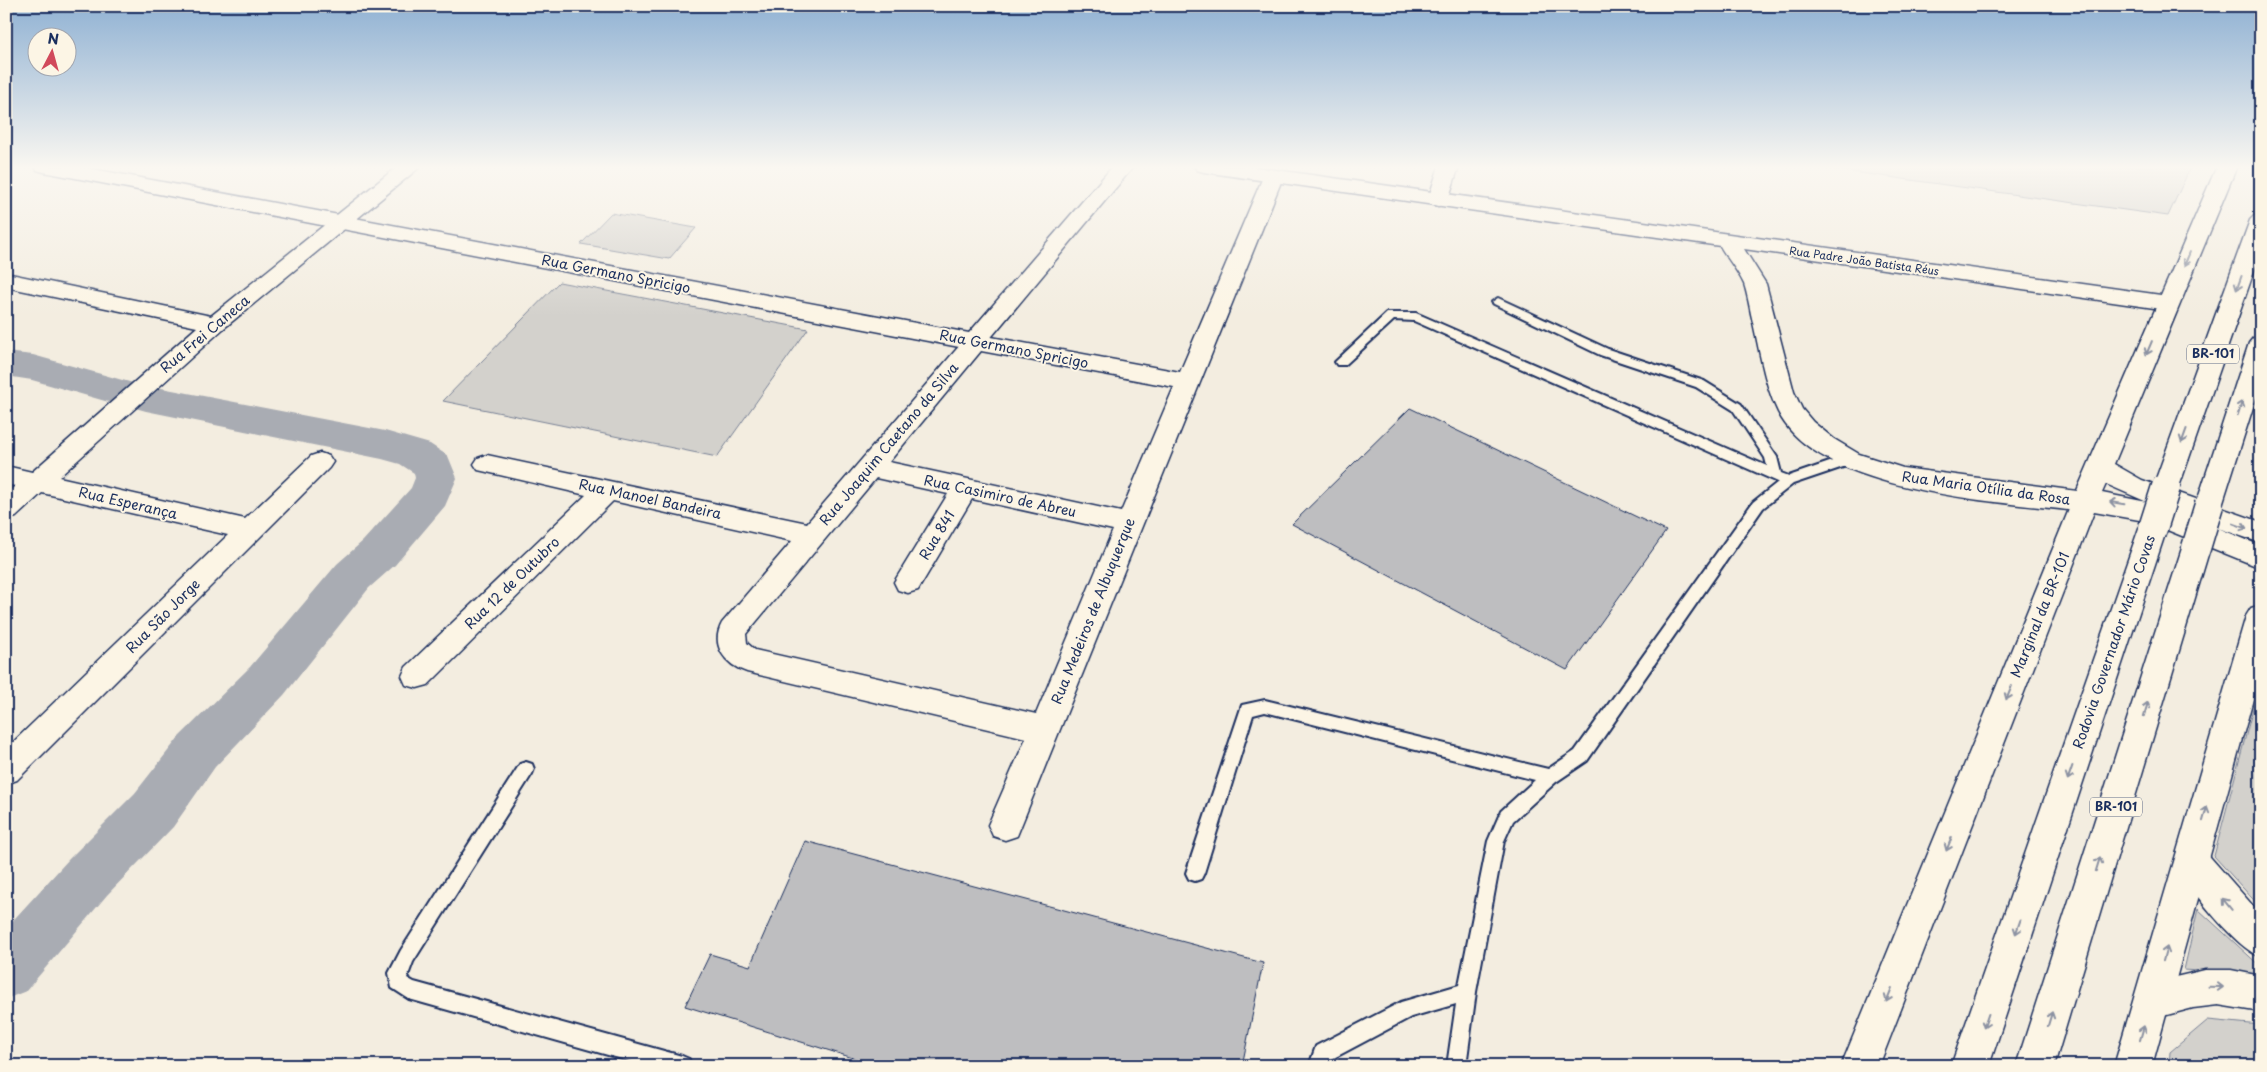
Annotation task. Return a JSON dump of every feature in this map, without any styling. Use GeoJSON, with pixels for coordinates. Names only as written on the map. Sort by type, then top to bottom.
{"type":"FeatureCollection","features":[{"type":"Feature","properties":{"kind":"main road","name":"Rua Germano Spricigo"},"geometry":{"type":"LineString","coordinates":[[309,216],[1188,382]]}},
{"type":"Feature","properties":{"kind":"main road","name":"Rua Frei Caneca"},"geometry":{"type":"LineString","coordinates":[[6,510],[215,324],[348,216]]}},
{"type":"Feature","properties":{"kind":"main road","name":"Rua Joaquim Caetano da Silva"},"geometry":{"type":"LineString","coordinates":[[1045,730],[747,660],[736,652],[730,643],[732,630],[1082,216]]}},
{"type":"Feature","properties":{"kind":"main road","name":"Rua Medeiros de Albuquerque"},"geometry":{"type":"LineString","coordinates":[[1005,825],[1258,216]]}},
{"type":"Feature","properties":{"kind":"main road","name":"Rua Padre João Batista Réus"},"geometry":{"type":"LineString","coordinates":[[1549,216],[2168,304]]}},
{"type":"Feature","properties":{"kind":"main road","name":"Marginal da BR-101"},"geometry":{"type":"LineString","coordinates":[[1860,1066],[2085,502],[2205,216]]}},
{"type":"Feature","properties":{"kind":"main road","name":"Rodovia Governador Mário Covas"},"geometry":{"type":"LineString","coordinates":[[1970,1066],[2166,487],[2261,220]]}},
{"type":"Feature","properties":{"kind":"main road","name":"Rua Maria Otília da Rosa"},"geometry":{"type":"LineString","coordinates":[[1728,242],[1755,284],[1782,392],[1790,413],[1811,434],[1850,460],[1901,477],[1940,484],[2085,502],[2105,501],[2129,505],[2261,558]]}},
{"type":"Feature","properties":{"kind":"main road"},"geometry":{"type":"LineString","coordinates":[[6,280],[215,324]]}},
{"type":"Feature","properties":{"kind":"main road","name":"BR-101"},"geometry":{"type":"LineString","coordinates":[[2035,1066],[2261,343]]}},
{"type":"Feature","properties":{"kind":"main road","name":"Rua São Jorge"},"geometry":{"type":"LineString","coordinates":[[6,770],[320,462]]}},
{"type":"Feature","properties":{"kind":"main road","name":"Rua Manoel Bandeira"},"geometry":{"type":"LineString","coordinates":[[487,464],[813,535]]}},
{"type":"Feature","properties":{"kind":"main road"},"geometry":{"type":"LineString","coordinates":[[2100,466],[2112,476],[2132,487],[2261,533]]}},
{"type":"Feature","properties":{"kind":"main road","name":"Rua Casimiro de Abreu"},"geometry":{"type":"LineString","coordinates":[[870,467],[1130,524]]}},
{"type":"Feature","properties":{"kind":"main road","name":"Rua Esperança"},"geometry":{"type":"LineString","coordinates":[[6,474],[250,530]]}},
{"type":"Feature","properties":{"kind":"main road","name":"Rua 841"},"geometry":{"type":"LineString","coordinates":[[908,582],[965,488]]}},
{"type":"Feature","properties":{"kind":"main road","name":"Rua 12 de Outubro"},"geometry":{"type":"LineString","coordinates":[[417,676],[608,490]]}},
{"type":"Feature","properties":{"kind":"main road"},"geometry":{"type":"LineString","coordinates":[[2133,1066],[2261,616]]}},
{"type":"Feature","properties":{"kind":"main road"},"geometry":{"type":"LineString","coordinates":[[2192,860],[2235,914],[2261,940]]}},
{"type":"Feature","properties":{"kind":"main road"},"geometry":{"type":"LineString","coordinates":[[2152,1001],[2203,987],[2226,987],[2261,994]]}},
{"type":"Feature","properties":{"kind":"lane"},"geometry":{"type":"LineString","coordinates":[[1498,302],[1604,352],[1700,384],[1738,407],[1771,457],[1782,478]]}},
{"type":"Feature","properties":{"kind":"lane"},"geometry":{"type":"LineString","coordinates":[[1341,362],[1391,316],[1416,316],[1782,478]]}},
{"type":"Feature","properties":{"kind":"lane"},"geometry":{"type":"LineString","coordinates":[[1456,1066],[1467,992],[1496,841],[1507,816],[1550,777],[1581,756],[1758,504],[1782,478],[1850,460]]}},
{"type":"Feature","properties":{"kind":"lane"},"geometry":{"type":"LineString","coordinates":[[1195,873],[1247,710],[1254,707],[1266,706],[1550,777]]}},
{"type":"Feature","properties":{"kind":"lane"},"geometry":{"type":"LineString","coordinates":[[526,769],[407,956],[398,973],[398,982],[409,990],[682,1066]]}},
{"type":"Feature","properties":{"kind":"lane"},"geometry":{"type":"LineString","coordinates":[[1318,1066],[1323,1053],[1408,1009],[1467,992]]}},
{"type":"Feature","properties":{"kind":"shaded area"},"geometry":{"type":"Polygon","coordinates":[[[608,216],[628,216],[696,228],[669,259],[581,244],[608,216]]]}},
{"type":"Feature","properties":{"kind":"shaded area"},"geometry":{"type":"Polygon","coordinates":[[[559,282],[808,329],[717,457],[443,401],[559,282]]]}},
{"type":"Feature","properties":{"kind":"shaded area"},"geometry":{"type":"Polygon","coordinates":[[[2261,678],[2261,908],[2214,856],[2261,678]]]}},
{"type":"Feature","properties":{"kind":"shaded area"},"geometry":{"type":"Polygon","coordinates":[[[2198,909],[2261,967],[2261,979],[2239,974],[2184,970],[2198,909]]]}},
{"type":"Feature","properties":{"kind":"shaded area"},"geometry":{"type":"Polygon","coordinates":[[[2208,1020],[2261,1025],[2261,1066],[2169,1066],[2170,1052],[2208,1020]]]}},
{"type":"Feature","properties":{"kind":"building"},"geometry":{"type":"Polygon","coordinates":[[[1410,408],[1666,531],[1567,670],[1292,524],[1410,408]]]}},
{"type":"Feature","properties":{"kind":"building"},"geometry":{"type":"Polygon","coordinates":[[[805,841],[1263,963],[1242,1066],[879,1066],[685,1006],[710,954],[750,966],[805,841]]]}},
{"type":"Feature","properties":{"kind":"waterway"},"geometry":{"type":"LineString","coordinates":[[6,364],[33,368],[119,392]]}},
{"type":"Feature","properties":{"kind":"waterway"},"geometry":{"type":"LineString","coordinates":[[6,971],[88,877],[154,810],[197,752],[267,681],[353,576],[379,553],[430,495],[436,478],[433,466],[415,454],[385,445],[146,398]]}}]}
